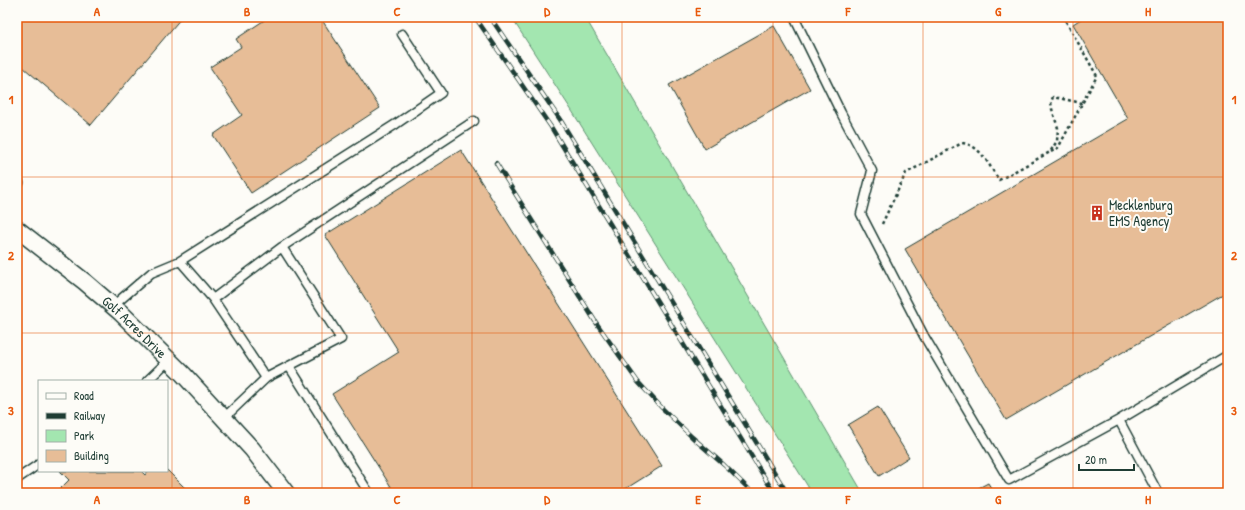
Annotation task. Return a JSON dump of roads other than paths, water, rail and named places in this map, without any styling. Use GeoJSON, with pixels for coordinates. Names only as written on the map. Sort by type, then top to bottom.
{"type":"FeatureCollection","features":[{"type":"Feature","properties":{"kind":"street","name":"Golf Acres Drive"},"geometry":{"type":"LineString","coordinates":[[17,229],[113,306],[169,360],[224,418],[286,493]]}},
{"type":"Feature","properties":{"kind":"lane"},"geometry":{"type":"LineString","coordinates":[[794,17],[841,113],[872,171],[861,214],[924,336],[1009,480],[1119,420],[1228,354]]}},
{"type":"Feature","properties":{"kind":"lane"},"geometry":{"type":"LineString","coordinates":[[113,306],[151,273],[180,261],[396,124],[441,93],[402,34]]}},
{"type":"Feature","properties":{"kind":"lane"},"geometry":{"type":"LineString","coordinates":[[213,299],[282,247],[474,121]]}},
{"type":"Feature","properties":{"kind":"lane"},"geometry":{"type":"LineString","coordinates":[[17,178],[19,182],[17,186]]}},
{"type":"Feature","properties":{"kind":"lane"},"geometry":{"type":"LineString","coordinates":[[224,418],[266,378],[341,339],[282,247]]}},
{"type":"Feature","properties":{"kind":"lane"},"geometry":{"type":"LineString","coordinates":[[180,261],[213,299],[266,378]]}},
{"type":"Feature","properties":{"kind":"lane"},"geometry":{"type":"LineString","coordinates":[[148,380],[169,360]]}},
{"type":"Feature","properties":{"kind":"lane"},"geometry":{"type":"LineString","coordinates":[[289,366],[370,493]]}},
{"type":"Feature","properties":{"kind":"lane"},"geometry":{"type":"LineString","coordinates":[[1119,420],[1158,493]]}},
{"type":"Feature","properties":{"kind":"lane"},"geometry":{"type":"LineString","coordinates":[[17,479],[38,465]]}},
{"type":"Feature","properties":{"kind":"railway"},"geometry":{"type":"LineString","coordinates":[[475,17],[551,127],[774,493]]}},
{"type":"Feature","properties":{"kind":"railway"},"geometry":{"type":"LineString","coordinates":[[490,17],[561,121],[787,493]]}},
{"type":"Feature","properties":{"kind":"railway"},"geometry":{"type":"LineString","coordinates":[[496,163],[595,321],[638,382],[692,437],[753,493]]}},
{"type":"Feature","properties":{"kind":"place","name":"Mecklenburg EMS Agency"},"geometry":{"type":"Point","coordinates":[1097,213]}}]}
